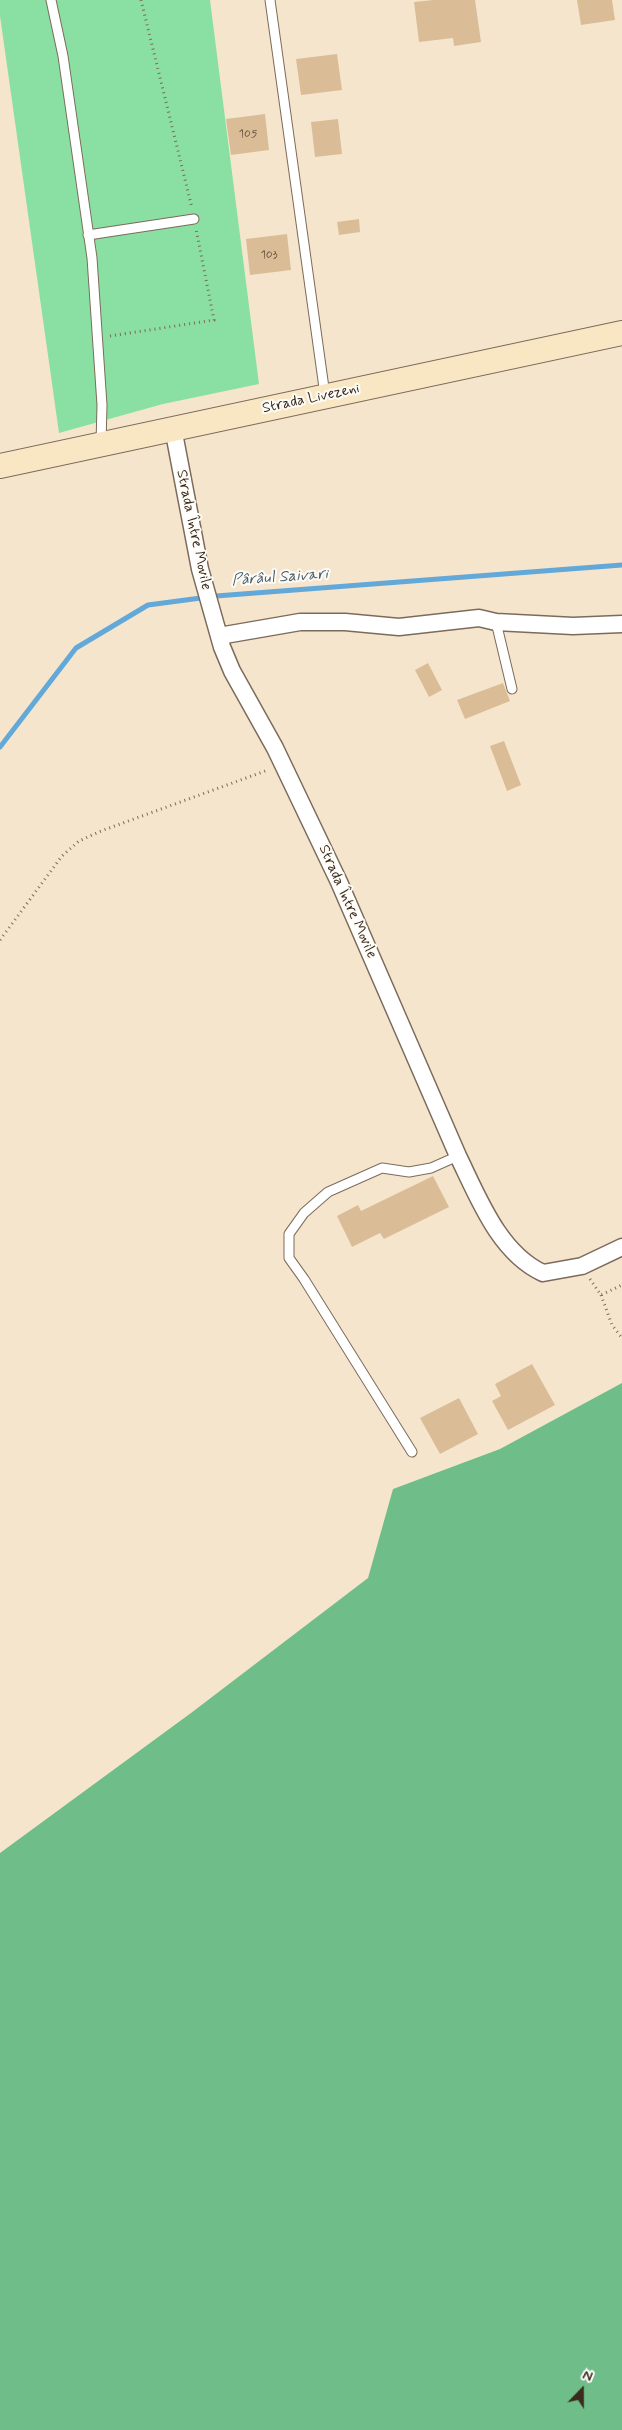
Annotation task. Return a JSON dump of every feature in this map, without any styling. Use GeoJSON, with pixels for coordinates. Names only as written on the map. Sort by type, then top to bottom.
{"type":"FeatureCollection","features":[{"type":"Feature","properties":{"kind":"main road","name":"Strada Livezeni"},"geometry":{"type":"LineString","coordinates":[[0,466],[622,333]]}},
{"type":"Feature","properties":{"kind":"street","name":"Strada Între Movile"},"geometry":{"type":"LineString","coordinates":[[172,428],[200,569],[212,616],[232,670],[258,713],[284,765],[339,882],[458,1156],[494,1224],[521,1260],[543,1273],[582,1266],[622,1247]]}},
{"type":"Feature","properties":{"kind":"street"},"geometry":{"type":"LineString","coordinates":[[219,636],[300,622],[346,622],[399,627],[479,618],[496,622],[573,626],[622,624]]}},
{"type":"Feature","properties":{"kind":"lane"},"geometry":{"type":"LineString","coordinates":[[51,0],[64,56],[88,235],[102,405],[101,444]]}},
{"type":"Feature","properties":{"kind":"lane"},"geometry":{"type":"LineString","coordinates":[[270,0],[325,396]]}},
{"type":"Feature","properties":{"kind":"lane"},"geometry":{"type":"LineString","coordinates":[[88,235],[194,219]]}},
{"type":"Feature","properties":{"kind":"lane"},"geometry":{"type":"LineString","coordinates":[[496,622],[512,688]]}},
{"type":"Feature","properties":{"kind":"lane"},"geometry":{"type":"LineString","coordinates":[[412,1452],[289,1258],[289,1234],[304,1213],[328,1192],[382,1168],[409,1172],[431,1168],[458,1156]]}},
{"type":"Feature","properties":{"kind":"path"},"geometry":{"type":"LineString","coordinates":[[96,338],[214,320],[194,219],[141,0]]}},
{"type":"Feature","properties":{"kind":"path"},"geometry":{"type":"LineString","coordinates":[[0,940],[62,856],[79,841],[101,830],[284,765]]}},
{"type":"Feature","properties":{"kind":"path"},"geometry":{"type":"LineString","coordinates":[[582,1266],[601,1295],[612,1325],[622,1338]]}},
{"type":"Feature","properties":{"kind":"path"},"geometry":{"type":"LineString","coordinates":[[601,1295],[622,1284]]}},
{"type":"Feature","properties":{"kind":"green space"},"geometry":{"type":"Polygon","coordinates":[[[0,0],[210,0],[259,384],[163,404],[59,433],[0,16],[0,0]]]}},
{"type":"Feature","properties":{"kind":"green space"},"geometry":{"type":"Polygon","coordinates":[[[622,1383],[622,2430],[0,2430],[0,1853],[191,1713],[368,1578],[393,1489],[500,1449],[622,1383]]]}},
{"type":"Feature","properties":{"kind":"building"},"geometry":{"type":"Polygon","coordinates":[[[475,0],[481,42],[454,46],[453,38],[419,42],[414,2],[475,0]]]}},
{"type":"Feature","properties":{"kind":"building"},"geometry":{"type":"Polygon","coordinates":[[[577,0],[612,0],[615,20],[581,25],[577,0]]]}},
{"type":"Feature","properties":{"kind":"building"},"geometry":{"type":"Polygon","coordinates":[[[337,54],[342,90],[301,95],[296,59],[337,54]]]}},
{"type":"Feature","properties":{"kind":"building"},"geometry":{"type":"Polygon","coordinates":[[[265,114],[269,150],[231,155],[226,119],[265,114]]]}},
{"type":"Feature","properties":{"kind":"building"},"geometry":{"type":"Polygon","coordinates":[[[338,119],[342,154],[315,157],[311,122],[338,119]]]}},
{"type":"Feature","properties":{"kind":"building"},"geometry":{"type":"Polygon","coordinates":[[[359,219],[360,232],[339,235],[337,222],[359,219]]]}},
{"type":"Feature","properties":{"kind":"building"},"geometry":{"type":"Polygon","coordinates":[[[287,234],[291,270],[250,275],[246,239],[287,234]]]}},
{"type":"Feature","properties":{"kind":"building"},"geometry":{"type":"Polygon","coordinates":[[[428,663],[442,690],[429,697],[415,670],[428,663]]]}},
{"type":"Feature","properties":{"kind":"building"},"geometry":{"type":"Polygon","coordinates":[[[503,683],[510,701],[465,719],[457,700],[503,683]]]}},
{"type":"Feature","properties":{"kind":"building"},"geometry":{"type":"Polygon","coordinates":[[[504,741],[521,785],[507,791],[490,746],[504,741]]]}},
{"type":"Feature","properties":{"kind":"building"},"geometry":{"type":"Polygon","coordinates":[[[433,1176],[449,1207],[384,1239],[380,1233],[352,1247],[337,1216],[358,1205],[361,1211],[433,1176]]]}},
{"type":"Feature","properties":{"kind":"building"},"geometry":{"type":"Polygon","coordinates":[[[532,1364],[555,1405],[508,1430],[492,1401],[501,1396],[495,1384],[532,1364]]]}},
{"type":"Feature","properties":{"kind":"building"},"geometry":{"type":"Polygon","coordinates":[[[459,1398],[478,1434],[440,1454],[420,1418],[459,1398]]]}},
{"type":"Feature","properties":{"kind":"waterway","name":"Pârâul Saivari"},"geometry":{"type":"LineString","coordinates":[[0,747],[76,648],[148,605],[216,596],[622,565]]}}]}
